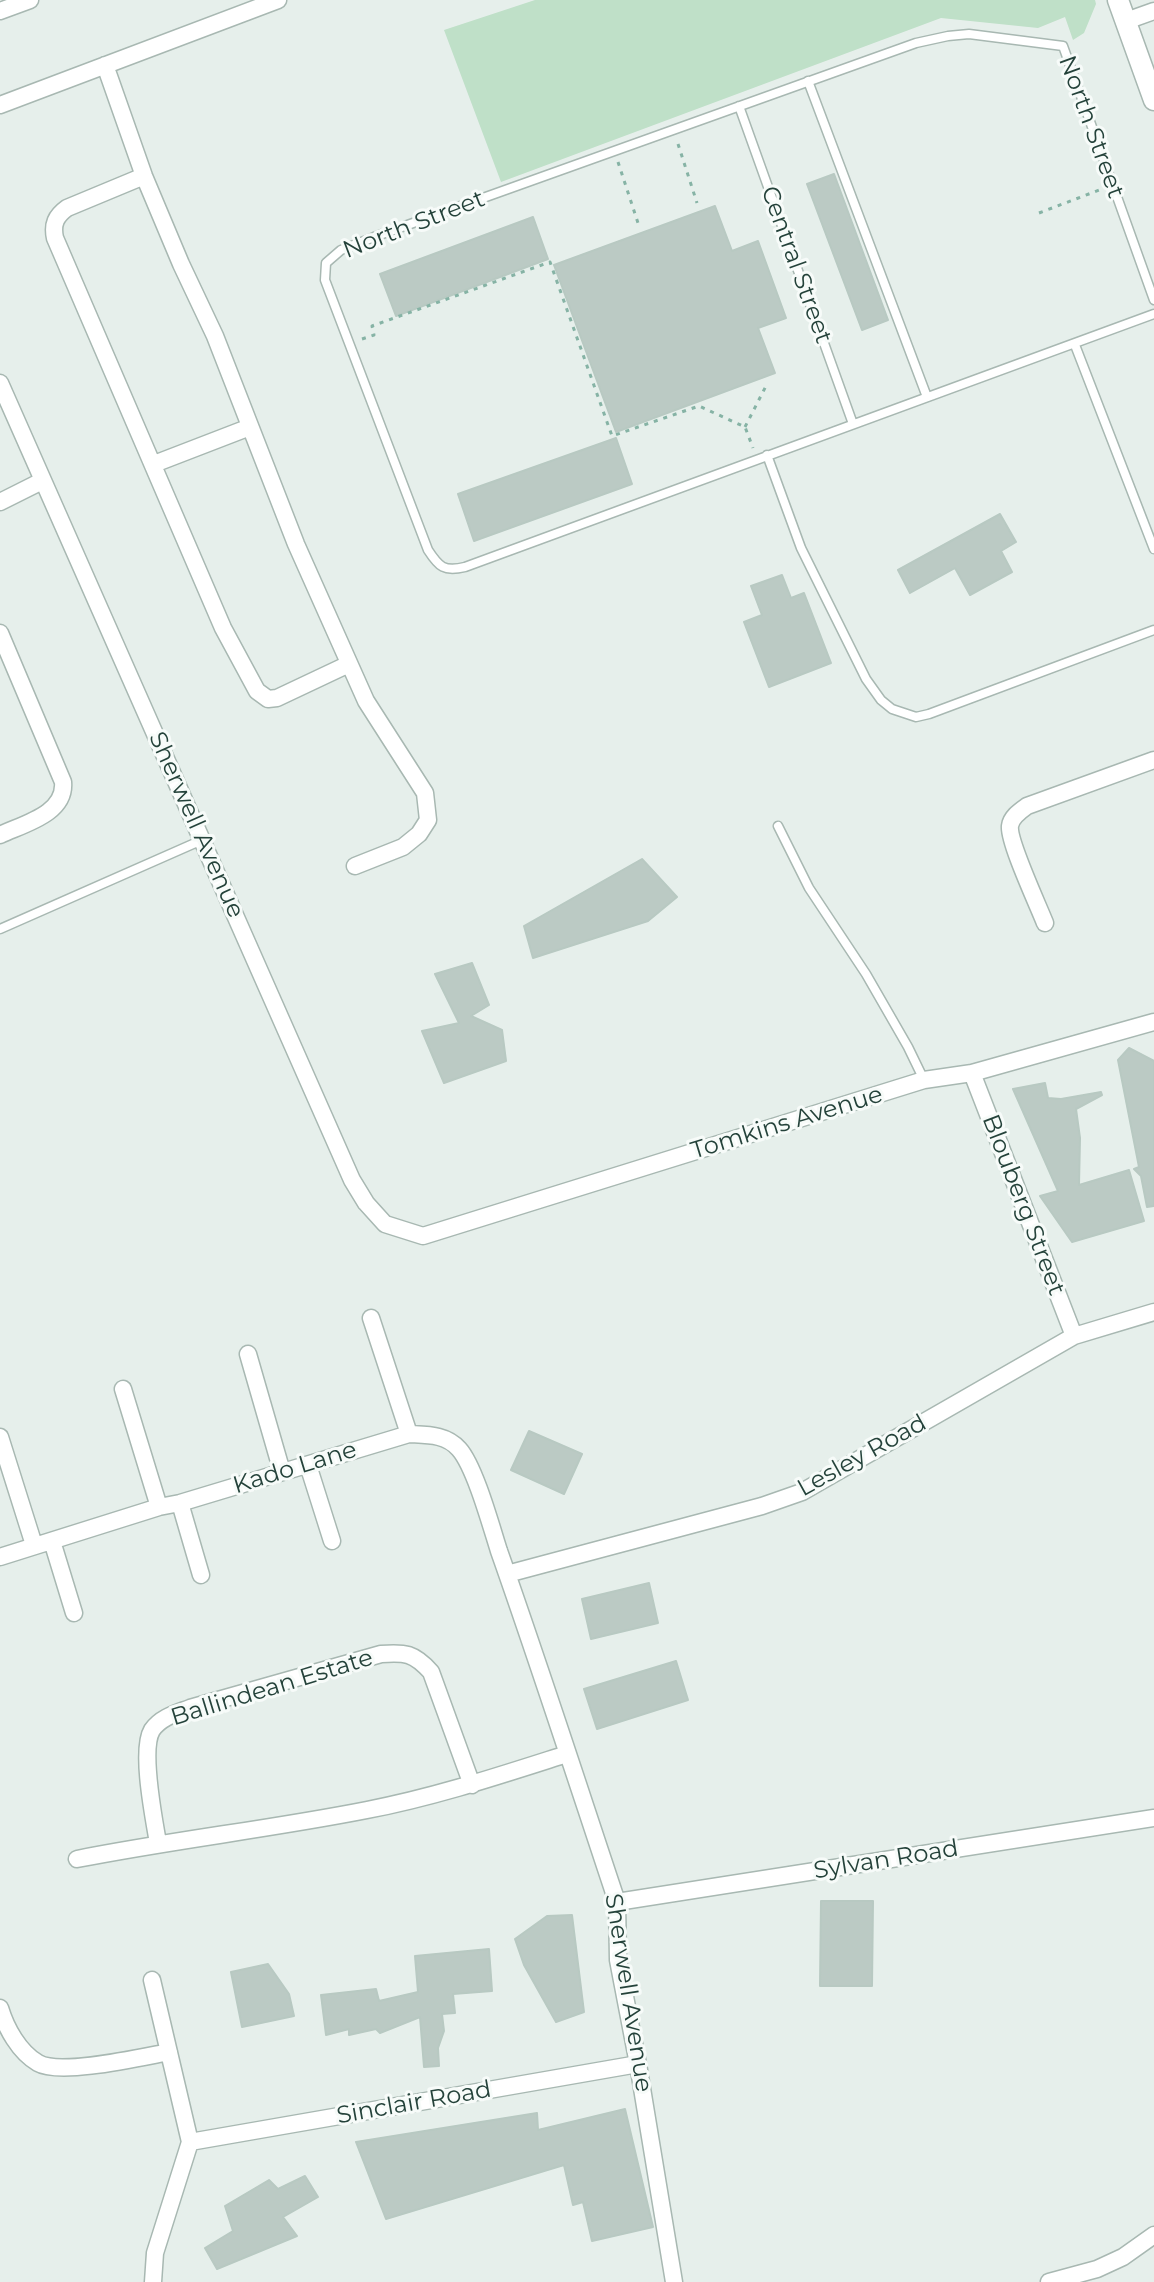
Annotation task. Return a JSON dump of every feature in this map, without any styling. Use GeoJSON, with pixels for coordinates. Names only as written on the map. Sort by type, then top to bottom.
{"type":"FeatureCollection","features":[{"type":"Feature","properties":{"kind":"street"},"geometry":{"type":"LineString","coordinates":[[0,11],[30,0]]}},
{"type":"Feature","properties":{"kind":"street"},"geometry":{"type":"LineString","coordinates":[[1118,0],[1154,100]]}},
{"type":"Feature","properties":{"kind":"street"},"geometry":{"type":"LineString","coordinates":[[0,105],[266,2]]}},
{"type":"Feature","properties":{"kind":"street"},"geometry":{"type":"LineString","coordinates":[[1126,21],[1154,11]]}},
{"type":"Feature","properties":{"kind":"street"},"geometry":{"type":"LineString","coordinates":[[105,65],[144,176],[215,336],[296,544],[349,664],[381,727],[425,793],[428,820],[419,834],[403,847],[355,866]]}},
{"type":"Feature","properties":{"kind":"street"},"geometry":{"type":"LineString","coordinates":[[144,176],[67,208],[59,214],[53,229],[55,238],[223,628],[257,691],[268,699],[277,698],[349,664]]}},
{"type":"Feature","properties":{"kind":"street","name":"Sherwell Avenue"},"geometry":{"type":"LineString","coordinates":[[0,383],[352,1180],[366,1203],[385,1224],[423,1236]]}},
{"type":"Feature","properties":{"kind":"street"},"geometry":{"type":"LineString","coordinates":[[154,464],[250,427]]}},
{"type":"Feature","properties":{"kind":"street"},"geometry":{"type":"LineString","coordinates":[[0,502],[42,481]]}},
{"type":"Feature","properties":{"kind":"street"},"geometry":{"type":"LineString","coordinates":[[0,633],[63,782],[63,792],[56,807],[0,835]]}},
{"type":"Feature","properties":{"kind":"street"},"geometry":{"type":"LineString","coordinates":[[1045,923],[1014,843],[1010,826],[1015,815],[1027,806],[1154,760]]}},
{"type":"Feature","properties":{"kind":"street","name":"Tomkins Avenue"},"geometry":{"type":"LineString","coordinates":[[423,1236],[924,1080],[972,1073],[1154,1022]]}},
{"type":"Feature","properties":{"kind":"street","name":"Blouberg Street"},"geometry":{"type":"LineString","coordinates":[[972,1073],[1074,1336]]}},
{"type":"Feature","properties":{"kind":"street","name":"Lesley Road"},"geometry":{"type":"LineString","coordinates":[[507,1574],[762,1506],[802,1492],[1074,1336],[1154,1312]]}},
{"type":"Feature","properties":{"kind":"street"},"geometry":{"type":"LineString","coordinates":[[371,1318],[409,1434]]}},
{"type":"Feature","properties":{"kind":"street"},"geometry":{"type":"LineString","coordinates":[[248,1354],[282,1472]]}},
{"type":"Feature","properties":{"kind":"street"},"geometry":{"type":"LineString","coordinates":[[123,1389],[159,1507]]}},
{"type":"Feature","properties":{"kind":"street","name":"Kado Lane"},"geometry":{"type":"LineString","coordinates":[[0,1557],[409,1434],[433,1435],[449,1440],[461,1451],[472,1472],[507,1574]]}},
{"type":"Feature","properties":{"kind":"street"},"geometry":{"type":"LineString","coordinates":[[0,1437],[34,1545]]}},
{"type":"Feature","properties":{"kind":"street"},"geometry":{"type":"LineString","coordinates":[[308,1465],[332,1541]]}},
{"type":"Feature","properties":{"kind":"street"},"geometry":{"type":"LineString","coordinates":[[180,1503],[201,1575]]}},
{"type":"Feature","properties":{"kind":"street"},"geometry":{"type":"LineString","coordinates":[[52,1541],[74,1613]]}},
{"type":"Feature","properties":{"kind":"street","name":"Sherwell Avenue"},"geometry":{"type":"LineString","coordinates":[[507,1574],[617,1902],[618,1960],[674,2282]]}},
{"type":"Feature","properties":{"kind":"street","name":"Ballindean Estate"},"geometry":{"type":"LineString","coordinates":[[158,1843],[147,1758],[152,1730],[164,1718],[381,1654],[402,1652],[420,1659],[431,1672],[472,1785]]}},
{"type":"Feature","properties":{"kind":"street"},"geometry":{"type":"LineString","coordinates":[[77,1859],[367,1810],[472,1785],[567,1754]]}},
{"type":"Feature","properties":{"kind":"street","name":"Sylvan Road"},"geometry":{"type":"LineString","coordinates":[[617,1902],[1154,1818]]}},
{"type":"Feature","properties":{"kind":"street"},"geometry":{"type":"LineString","coordinates":[[152,1980],[190,2142],[155,2253],[153,2282]]}},
{"type":"Feature","properties":{"kind":"street"},"geometry":{"type":"LineString","coordinates":[[0,2008],[4,2023],[21,2049],[40,2065],[78,2068],[169,2052]]}},
{"type":"Feature","properties":{"kind":"street","name":"Sinclair Road"},"geometry":{"type":"LineString","coordinates":[[190,2142],[638,2064]]}},
{"type":"Feature","properties":{"kind":"street"},"geometry":{"type":"LineString","coordinates":[[1049,2282],[1097,2269],[1123,2257],[1154,2235]]}},
{"type":"Feature","properties":{"kind":"lane","name":"North Street"},"geometry":{"type":"LineString","coordinates":[[1154,300],[1063,46],[969,34],[916,43],[341,250],[326,263],[325,280],[428,550],[435,561],[452,570],[1154,314]]}},
{"type":"Feature","properties":{"kind":"lane"},"geometry":{"type":"LineString","coordinates":[[808,81],[927,397]]}},
{"type":"Feature","properties":{"kind":"lane","name":"Central Street"},"geometry":{"type":"LineString","coordinates":[[739,106],[853,424]]}},
{"type":"Feature","properties":{"kind":"lane"},"geometry":{"type":"LineString","coordinates":[[1075,345],[1154,549]]}},
{"type":"Feature","properties":{"kind":"lane"},"geometry":{"type":"LineString","coordinates":[[767,455],[801,548],[866,679],[881,700],[903,714],[916,717],[929,714],[1154,630]]}},
{"type":"Feature","properties":{"kind":"lane"},"geometry":{"type":"LineString","coordinates":[[778,826],[809,888],[866,974],[924,1080]]}},
{"type":"Feature","properties":{"kind":"lane"},"geometry":{"type":"LineString","coordinates":[[0,929],[203,840]]}},
{"type":"Feature","properties":{"kind":"path"},"geometry":{"type":"LineString","coordinates":[[673,129],[697,203]]}},
{"type":"Feature","properties":{"kind":"path"},"geometry":{"type":"LineString","coordinates":[[614,151],[638,223]]}},
{"type":"Feature","properties":{"kind":"path"},"geometry":{"type":"LineString","coordinates":[[1039,213],[1113,185]]}},
{"type":"Feature","properties":{"kind":"path"},"geometry":{"type":"LineString","coordinates":[[350,343],[374,335],[372,326],[550,262],[612,436],[699,406],[745,427],[757,459]]}},
{"type":"Feature","properties":{"kind":"path"},"geometry":{"type":"LineString","coordinates":[[745,427],[767,384]]}},
{"type":"Feature","properties":{"kind":"green space"},"geometry":{"type":"Polygon","coordinates":[[[535,0],[1095,0],[1096,4],[1084,33],[1073,40],[1065,17],[1038,28],[941,18],[501,182],[444,30],[535,0]]]}},
{"type":"Feature","properties":{"kind":"building"},"geometry":{"type":"Polygon","coordinates":[[[834,174],[888,320],[862,330],[807,184],[834,174]]]}},
{"type":"Feature","properties":{"kind":"building"},"geometry":{"type":"Polygon","coordinates":[[[715,206],[732,251],[758,241],[786,318],[758,328],[775,373],[616,432],[554,265],[715,206]]]}},
{"type":"Feature","properties":{"kind":"building"},"geometry":{"type":"Polygon","coordinates":[[[533,217],[548,259],[396,316],[380,274],[533,217]]]}},
{"type":"Feature","properties":{"kind":"building"},"geometry":{"type":"Polygon","coordinates":[[[616,438],[632,484],[474,541],[458,494],[616,438]]]}},
{"type":"Feature","properties":{"kind":"building"},"geometry":{"type":"Polygon","coordinates":[[[1000,514],[1016,542],[1001,551],[1012,572],[970,595],[955,568],[910,593],[898,570],[1000,514]]]}},
{"type":"Feature","properties":{"kind":"building"},"geometry":{"type":"Polygon","coordinates":[[[782,575],[791,598],[804,593],[831,663],[769,687],[744,622],[762,615],[751,586],[782,575]]]}},
{"type":"Feature","properties":{"kind":"building"},"geometry":{"type":"Polygon","coordinates":[[[642,859],[677,897],[648,921],[533,958],[524,926],[642,859]]]}},
{"type":"Feature","properties":{"kind":"building"},"geometry":{"type":"Polygon","coordinates":[[[472,963],[489,1005],[471,1016],[502,1030],[506,1061],[444,1083],[422,1031],[459,1023],[435,974],[472,963]]]}},
{"type":"Feature","properties":{"kind":"building"},"geometry":{"type":"Polygon","coordinates":[[[1129,1048],[1154,1061],[1154,1206],[1147,1207],[1141,1176],[1134,1169],[1139,1167],[1118,1060],[1129,1048]]]}},
{"type":"Feature","properties":{"kind":"building"},"geometry":{"type":"Polygon","coordinates":[[[1045,1083],[1048,1098],[1061,1099],[1101,1092],[1102,1095],[1076,1109],[1080,1138],[1079,1185],[1129,1170],[1144,1221],[1072,1242],[1040,1196],[1058,1191],[1013,1089],[1045,1083]]]}},
{"type":"Feature","properties":{"kind":"building"},"geometry":{"type":"Polygon","coordinates":[[[529,1431],[582,1454],[564,1494],[511,1470],[529,1431]]]}},
{"type":"Feature","properties":{"kind":"building"},"geometry":{"type":"Polygon","coordinates":[[[649,1583],[658,1623],[591,1639],[582,1599],[649,1583]]]}},
{"type":"Feature","properties":{"kind":"building"},"geometry":{"type":"Polygon","coordinates":[[[676,1661],[688,1700],[597,1729],[584,1689],[676,1661]]]}},
{"type":"Feature","properties":{"kind":"building"},"geometry":{"type":"Polygon","coordinates":[[[821,1901],[873,1901],[872,1986],[820,1986],[821,1901]]]}},
{"type":"Feature","properties":{"kind":"building"},"geometry":{"type":"Polygon","coordinates":[[[572,1915],[584,2012],[556,2022],[524,1965],[515,1939],[547,1916],[572,1915]]]}},
{"type":"Feature","properties":{"kind":"building"},"geometry":{"type":"Polygon","coordinates":[[[489,1949],[492,1991],[453,1994],[455,2013],[442,2014],[444,2031],[438,2048],[439,2066],[424,2067],[420,2017],[380,2033],[376,2029],[349,2035],[349,2029],[326,2035],[321,1995],[376,1989],[379,2001],[418,1992],[415,1956],[489,1949]]]}},
{"type":"Feature","properties":{"kind":"building"},"geometry":{"type":"Polygon","coordinates":[[[268,1964],[289,1994],[294,2016],[242,2027],[231,1972],[268,1964]]]}},
{"type":"Feature","properties":{"kind":"building"},"geometry":{"type":"Polygon","coordinates":[[[625,2109],[653,2227],[592,2241],[583,2202],[573,2205],[564,2165],[386,2219],[356,2142],[537,2113],[538,2130],[625,2109]]]}},
{"type":"Feature","properties":{"kind":"building"},"geometry":{"type":"Polygon","coordinates":[[[305,2176],[318,2197],[283,2217],[297,2236],[217,2269],[205,2248],[233,2231],[225,2206],[269,2180],[278,2189],[305,2176]]]}}]}
